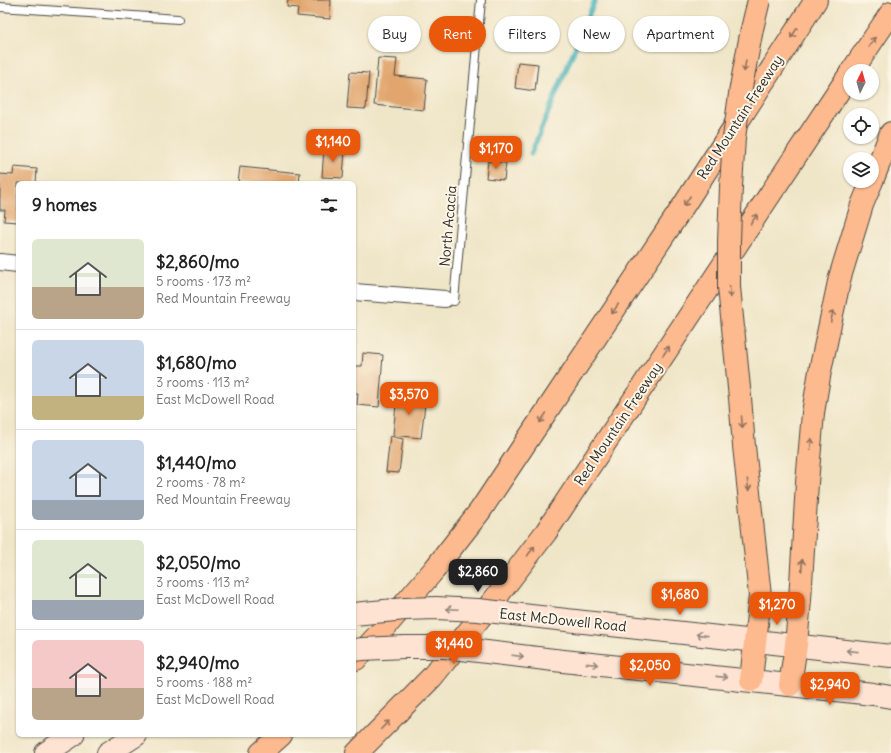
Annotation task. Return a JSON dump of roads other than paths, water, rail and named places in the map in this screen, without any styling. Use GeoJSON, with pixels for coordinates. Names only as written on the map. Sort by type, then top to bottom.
{"type":"FeatureCollection","features":[{"type":"Feature","properties":{"kind":"highway"},"geometry":{"type":"LineString","coordinates":[[751,680],[760,596],[729,287],[729,241],[734,138],[741,87],[759,0]]}},
{"type":"Feature","properties":{"kind":"highway","name":"Red Mountain Freeway"},"geometry":{"type":"LineString","coordinates":[[356,658],[379,634],[434,570],[480,511],[682,208],[816,0]]}},
{"type":"Feature","properties":{"kind":"highway"},"geometry":{"type":"LineString","coordinates":[[857,64],[891,13]]}},
{"type":"Feature","properties":{"kind":"highway","name":"Red Mountain Freeway"},"geometry":{"type":"LineString","coordinates":[[357,753],[432,677],[498,595],[546,532],[843,85]]}},
{"type":"Feature","properties":{"kind":"highway"},"geometry":{"type":"LineString","coordinates":[[879,163],[891,133]]}},
{"type":"Feature","properties":{"kind":"highway"},"geometry":{"type":"LineString","coordinates":[[790,685],[796,645],[800,600],[813,413],[820,371],[840,277],[862,205],[869,188]]}},
{"type":"Feature","properties":{"kind":"highway"},"geometry":{"type":"LineString","coordinates":[[261,753],[279,737]]}},
{"type":"Feature","properties":{"kind":"main road","name":"East McDowell Road"},"geometry":{"type":"LineString","coordinates":[[356,614],[405,609],[436,608],[478,610],[891,656]]}},
{"type":"Feature","properties":{"kind":"main road"},"geometry":{"type":"LineString","coordinates":[[356,650],[404,646],[445,647],[554,660],[751,680],[891,697]]}},
{"type":"Feature","properties":{"kind":"main road"},"geometry":{"type":"LineString","coordinates":[[46,753],[70,737]]}},
{"type":"Feature","properties":{"kind":"main road"},"geometry":{"type":"LineString","coordinates":[[108,753],[133,737]]}},
{"type":"Feature","properties":{"kind":"street"},"geometry":{"type":"LineString","coordinates":[[0,262],[16,264]]}},
{"type":"Feature","properties":{"kind":"street"},"geometry":{"type":"LineString","coordinates":[[356,292],[445,300]]}},
{"type":"Feature","properties":{"kind":"lane","name":"North Acacia"},"geometry":{"type":"LineString","coordinates":[[445,300],[454,300],[481,0]]}},
{"type":"Feature","properties":{"kind":"lane"},"geometry":{"type":"LineString","coordinates":[[0,7],[178,18]]}},
{"type":"Feature","properties":{"kind":"waterway"},"geometry":{"type":"LineString","coordinates":[[531,154],[595,0]]}}]}
